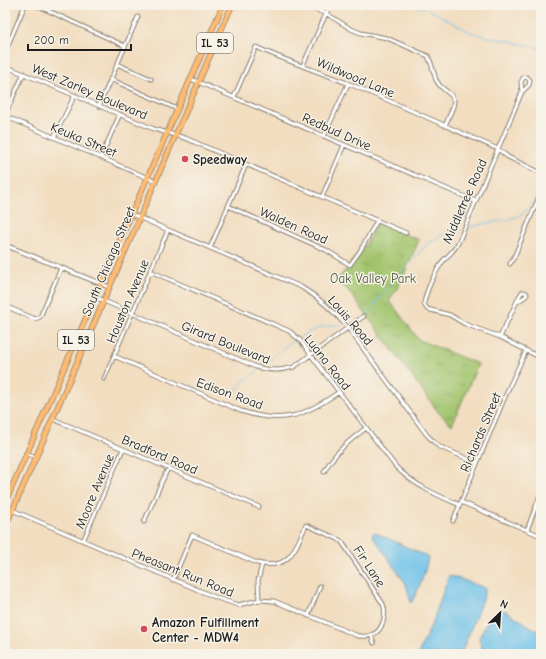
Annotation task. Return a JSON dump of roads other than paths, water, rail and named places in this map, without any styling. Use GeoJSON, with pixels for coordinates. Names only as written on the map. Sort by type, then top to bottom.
{"type":"FeatureCollection","features":[{"type":"Feature","properties":{"kind":"main road","name":"South Chicago Street"},"geometry":{"type":"LineString","coordinates":[[5,503],[223,5]]}},
{"type":"Feature","properties":{"kind":"main road","name":"South Chicago Street"},"geometry":{"type":"LineString","coordinates":[[5,525],[36,457],[232,5]]}},
{"type":"Feature","properties":{"kind":"street"},"geometry":{"type":"LineString","coordinates":[[5,52],[26,5]]}},
{"type":"Feature","properties":{"kind":"street"},"geometry":{"type":"LineString","coordinates":[[36,5],[125,46]]}},
{"type":"Feature","properties":{"kind":"street"},"geometry":{"type":"LineString","coordinates":[[304,5],[327,14],[351,29],[361,33],[387,38],[428,56],[436,80],[440,86],[452,95],[454,101],[445,126]]}},
{"type":"Feature","properties":{"kind":"street"},"geometry":{"type":"LineString","coordinates":[[303,65],[330,5]]}},
{"type":"Feature","properties":{"kind":"street"},"geometry":{"type":"LineString","coordinates":[[99,106],[138,17]]}},
{"type":"Feature","properties":{"kind":"street","name":"Wildwood Lane"},"geometry":{"type":"LineString","coordinates":[[234,97],[256,47],[282,59],[303,65],[498,149],[508,157],[541,173]]}},
{"type":"Feature","properties":{"kind":"street"},"geometry":{"type":"LineString","coordinates":[[117,64],[151,79]]}},
{"type":"Feature","properties":{"kind":"street","name":"West Zarley Boulevard"},"geometry":{"type":"LineString","coordinates":[[5,66],[154,129],[185,138],[406,233]]}},
{"type":"Feature","properties":{"kind":"street"},"geometry":{"type":"LineString","coordinates":[[5,123],[6,116],[24,73]]}},
{"type":"Feature","properties":{"kind":"street","name":"Middletree Road"},"geometry":{"type":"LineString","coordinates":[[522,92],[521,82],[523,78],[527,77],[530,80],[529,85],[522,92],[455,250],[438,268],[425,298],[424,304],[427,308],[450,315],[465,324],[500,337],[541,358]]}},
{"type":"Feature","properties":{"kind":"street"},"geometry":{"type":"LineString","coordinates":[[110,79],[177,109]]}},
{"type":"Feature","properties":{"kind":"street","name":"Redbud Drive"},"geometry":{"type":"LineString","coordinates":[[191,79],[476,201]]}},
{"type":"Feature","properties":{"kind":"street"},"geometry":{"type":"LineString","coordinates":[[324,136],[348,84]]}},
{"type":"Feature","properties":{"kind":"street"},"geometry":{"type":"LineString","coordinates":[[54,137],[75,96]]}},
{"type":"Feature","properties":{"kind":"street"},"geometry":{"type":"LineString","coordinates":[[101,158],[120,114]]}},
{"type":"Feature","properties":{"kind":"street","name":"Keuka Street"},"geometry":{"type":"LineString","coordinates":[[6,116],[155,181]]}},
{"type":"Feature","properties":{"kind":"street"},"geometry":{"type":"LineString","coordinates":[[322,197],[344,145]]}},
{"type":"Feature","properties":{"kind":"street"},"geometry":{"type":"LineString","coordinates":[[210,248],[246,165]]}},
{"type":"Feature","properties":{"kind":"street"},"geometry":{"type":"LineString","coordinates":[[510,264],[538,197],[541,194]]}},
{"type":"Feature","properties":{"kind":"street","name":"Walden Road"},"geometry":{"type":"LineString","coordinates":[[228,206],[326,250],[350,265],[360,251],[377,221]]}},
{"type":"Feature","properties":{"kind":"street","name":"Louis Road"},"geometry":{"type":"LineString","coordinates":[[131,214],[301,287],[313,294],[330,308],[348,328],[427,435],[438,446],[477,463]]}},
{"type":"Feature","properties":{"kind":"street","name":"Houston Avenue"},"geometry":{"type":"LineString","coordinates":[[104,379],[168,230]]}},
{"type":"Feature","properties":{"kind":"street"},"geometry":{"type":"LineString","coordinates":[[5,245],[109,287]]}},
{"type":"Feature","properties":{"kind":"street"},"geometry":{"type":"LineString","coordinates":[[5,306],[35,319],[40,317],[61,268]]}},
{"type":"Feature","properties":{"kind":"street","name":"Luana Road"},"geometry":{"type":"LineString","coordinates":[[150,271],[289,331],[300,340],[396,467],[407,478],[429,492],[461,503],[541,536]]}},
{"type":"Feature","properties":{"kind":"street","name":"Girard Boulevard"},"geometry":{"type":"LineString","coordinates":[[94,297],[256,367],[270,371],[294,367],[364,316]]}},
{"type":"Feature","properties":{"kind":"street"},"geometry":{"type":"LineString","coordinates":[[500,337],[516,303]]}},
{"type":"Feature","properties":{"kind":"street","name":"Richards Street"},"geometry":{"type":"LineString","coordinates":[[453,521],[510,385],[526,351]]}},
{"type":"Feature","properties":{"kind":"street","name":"Edison Road"},"geometry":{"type":"LineString","coordinates":[[114,356],[241,411],[256,416],[274,418],[290,417],[304,413],[318,407],[339,392]]}},
{"type":"Feature","properties":{"kind":"street","name":"Bradford Road"},"geometry":{"type":"LineString","coordinates":[[53,418],[259,507]]}},
{"type":"Feature","properties":{"kind":"street"},"geometry":{"type":"LineString","coordinates":[[324,472],[342,446],[366,428]]}},
{"type":"Feature","properties":{"kind":"street","name":"Moore Avenue"},"geometry":{"type":"LineString","coordinates":[[83,541],[123,449]]}},
{"type":"Feature","properties":{"kind":"street"},"geometry":{"type":"LineString","coordinates":[[26,453],[36,457]]}},
{"type":"Feature","properties":{"kind":"street"},"geometry":{"type":"LineString","coordinates":[[144,522],[168,468]]}},
{"type":"Feature","properties":{"kind":"street"},"geometry":{"type":"LineString","coordinates":[[527,530],[541,493]]}},
{"type":"Feature","properties":{"kind":"street","name":"Pheasant Run Road"},"geometry":{"type":"LineString","coordinates":[[12,510],[217,598],[238,605],[259,600],[280,603],[354,635],[371,635]]}},
{"type":"Feature","properties":{"kind":"street","name":"Fir Lane"},"geometry":{"type":"LineString","coordinates":[[262,564],[274,565],[286,560],[292,554],[306,525],[338,539],[342,542],[383,604],[385,613],[384,619],[379,629],[371,635]]}},
{"type":"Feature","properties":{"kind":"street"},"geometry":{"type":"LineString","coordinates":[[173,580],[192,535],[262,564],[258,580],[259,600]]}},
{"type":"Feature","properties":{"kind":"street"},"geometry":{"type":"LineString","coordinates":[[308,616],[320,586]]}},
{"type":"Feature","properties":{"kind":"street"},"geometry":{"type":"LineString","coordinates":[[371,635],[374,643]]}},
{"type":"Feature","properties":{"kind":"water"},"geometry":{"type":"Polygon","coordinates":[[[374,532],[428,558],[417,593],[411,603],[406,584],[372,535],[374,532]]]}},
{"type":"Feature","properties":{"kind":"water"},"geometry":{"type":"Polygon","coordinates":[[[449,575],[485,588],[484,595],[461,654],[418,654],[433,621],[449,575]]]}},
{"type":"Feature","properties":{"kind":"water"},"geometry":{"type":"Polygon","coordinates":[[[498,611],[506,611],[541,633],[541,654],[495,654],[482,649],[479,638],[490,616],[498,611]]]}},
{"type":"Feature","properties":{"kind":"waterway"},"geometry":{"type":"LineString","coordinates":[[414,5],[428,9],[470,32],[541,49]]}},
{"type":"Feature","properties":{"kind":"waterway"},"geometry":{"type":"LineString","coordinates":[[466,228],[507,220],[521,215],[538,197]]}},
{"type":"Feature","properties":{"kind":"waterway"},"geometry":{"type":"LineString","coordinates":[[366,316],[393,281],[428,243],[447,232],[462,230]]}},
{"type":"Feature","properties":{"kind":"waterway"},"geometry":{"type":"LineString","coordinates":[[300,337],[320,328],[331,325],[342,325]]}},
{"type":"Feature","properties":{"kind":"waterway"},"geometry":{"type":"LineString","coordinates":[[263,367],[283,348],[297,339]]}},
{"type":"Feature","properties":{"kind":"waterway"},"geometry":{"type":"LineString","coordinates":[[234,392],[244,381],[259,370]]}},
{"type":"Feature","properties":{"kind":"waterway"},"geometry":{"type":"LineString","coordinates":[[537,631],[539,626]]}},
{"type":"Feature","properties":{"kind":"place","name":"Speedway"},"geometry":{"type":"Point","coordinates":[185,159]}},
{"type":"Feature","properties":{"kind":"place","name":"Amazon Fulfillment Center - MDW4"},"geometry":{"type":"Point","coordinates":[144,629]}},
{"type":"Feature","properties":{"kind":"park label","name":"Oak Valley Park"},"geometry":{"type":"Point","coordinates":[373,278]}}]}
